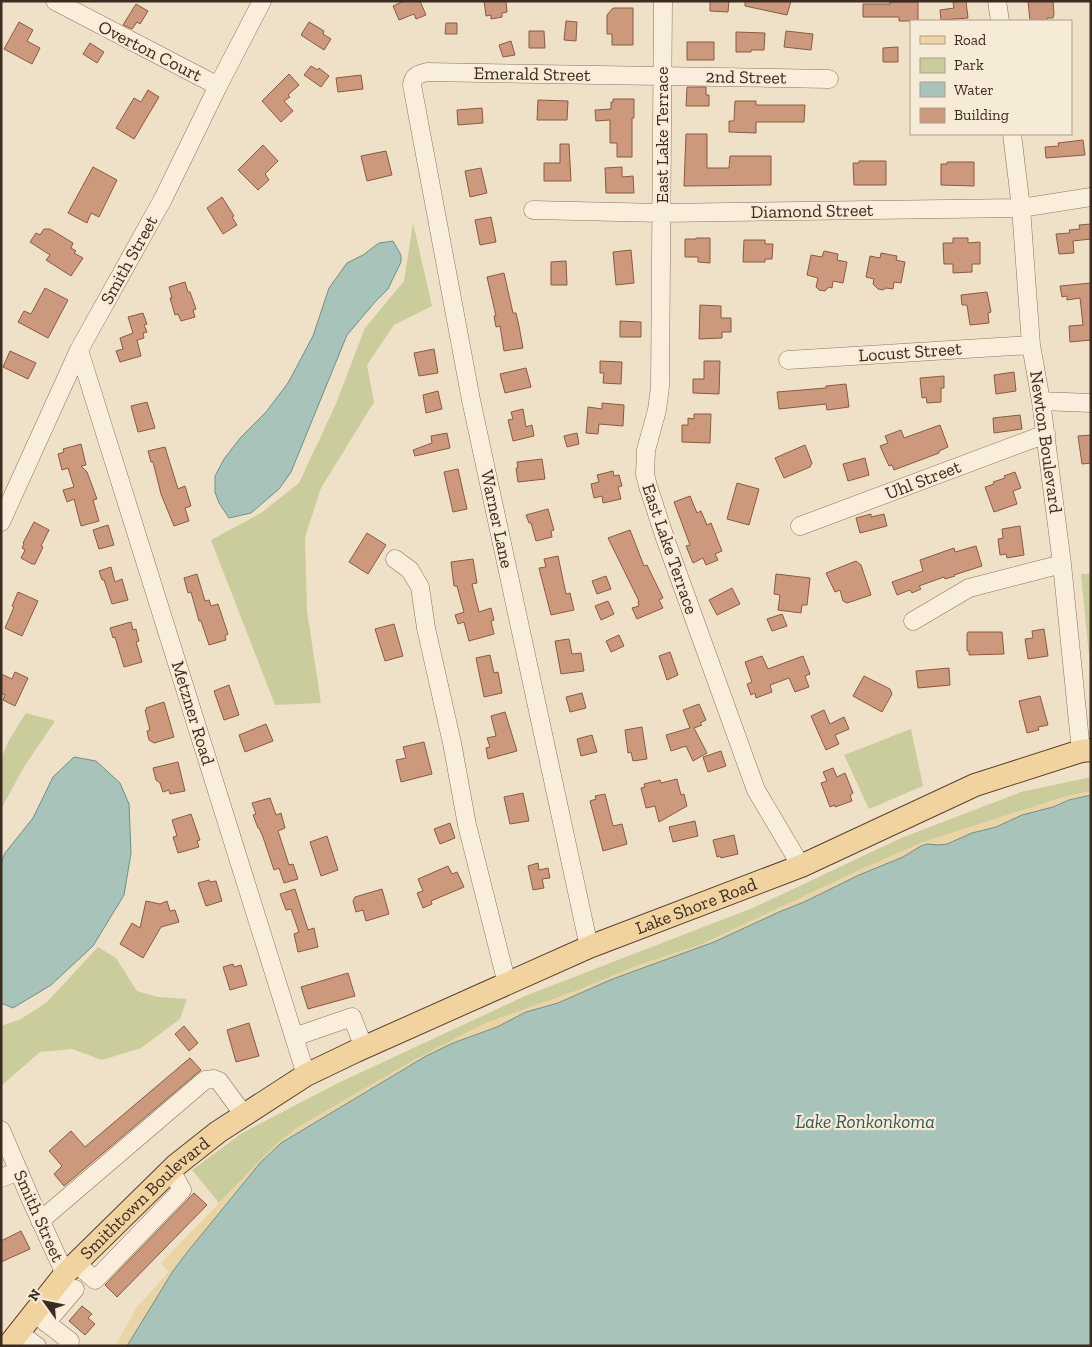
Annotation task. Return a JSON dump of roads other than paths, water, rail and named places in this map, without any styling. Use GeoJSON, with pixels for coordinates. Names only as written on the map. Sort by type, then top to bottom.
{"type":"FeatureCollection","features":[{"type":"Feature","properties":{"kind":"main road","name":"Lake Shore Road"},"geometry":{"type":"LineString","coordinates":[[306,1075],[589,947],[801,866],[976,785],[1086,750]]}},
{"type":"Feature","properties":{"kind":"main road","name":"Smithtown Boulevard"},"geometry":{"type":"LineString","coordinates":[[13,1339],[40,1318],[72,1275],[171,1170],[218,1132],[306,1075]]}},
{"type":"Feature","properties":{"kind":"street","name":"Overton Court"},"geometry":{"type":"LineString","coordinates":[[55,1],[218,86]]}},
{"type":"Feature","properties":{"kind":"street","name":"Smith Street"},"geometry":{"type":"LineString","coordinates":[[1,522],[80,350],[163,199],[262,1]]}},
{"type":"Feature","properties":{"kind":"street","name":"East Lake Terrace"},"geometry":{"type":"LineString","coordinates":[[663,1],[660,387],[657,410],[646,450],[645,474],[665,538],[756,790],[801,866]]}},
{"type":"Feature","properties":{"kind":"street"},"geometry":{"type":"LineString","coordinates":[[997,1],[1000,20]]}},
{"type":"Feature","properties":{"kind":"street","name":"Emerald Street"},"geometry":{"type":"LineString","coordinates":[[413,89],[413,80],[417,74],[427,72],[663,76]]}},
{"type":"Feature","properties":{"kind":"street","name":"2nd Street"},"geometry":{"type":"LineString","coordinates":[[663,76],[829,79]]}},
{"type":"Feature","properties":{"kind":"street","name":"Warner Lane"},"geometry":{"type":"LineString","coordinates":[[413,89],[471,400],[589,947]]}},
{"type":"Feature","properties":{"kind":"street","name":"Newton Boulevard"},"geometry":{"type":"LineString","coordinates":[[1012,135],[1021,208],[1031,345],[1046,434],[1086,750]]}},
{"type":"Feature","properties":{"kind":"street","name":"Diamond Street"},"geometry":{"type":"LineString","coordinates":[[533,210],[661,213],[1021,208],[1091,197]]}},
{"type":"Feature","properties":{"kind":"street","name":"Locust Street"},"geometry":{"type":"LineString","coordinates":[[788,360],[1031,345]]}},
{"type":"Feature","properties":{"kind":"street","name":"Metzner Road"},"geometry":{"type":"LineString","coordinates":[[80,350],[306,1075]]}},
{"type":"Feature","properties":{"kind":"street"},"geometry":{"type":"LineString","coordinates":[[1041,401],[1091,403]]}},
{"type":"Feature","properties":{"kind":"street","name":"Uhl Street"},"geometry":{"type":"LineString","coordinates":[[800,526],[1046,434]]}},
{"type":"Feature","properties":{"kind":"street"},"geometry":{"type":"LineString","coordinates":[[395,559],[410,570],[420,587],[426,628],[468,825],[507,984]]}},
{"type":"Feature","properties":{"kind":"street"},"geometry":{"type":"LineString","coordinates":[[913,621],[969,588],[1062,564]]}},
{"type":"Feature","properties":{"kind":"street"},"geometry":{"type":"LineString","coordinates":[[294,1037],[352,1017],[364,1048]]}},
{"type":"Feature","properties":{"kind":"street"},"geometry":{"type":"LineString","coordinates":[[40,1221],[205,1080],[214,1078],[219,1081],[244,1115]]}},
{"type":"Feature","properties":{"kind":"street","name":"Smith Street"},"geometry":{"type":"LineString","coordinates":[[1,1130],[40,1221],[72,1275]]}},
{"type":"Feature","properties":{"kind":"street"},"geometry":{"type":"LineString","coordinates":[[1,1178],[19,1171]]}},
{"type":"Feature","properties":{"kind":"street"},"geometry":{"type":"LineString","coordinates":[[40,1318],[70,1342],[67,1346]]}},
{"type":"Feature","properties":{"kind":"street"},"geometry":{"type":"LineString","coordinates":[[13,1339],[37,1346]]}},
{"type":"Feature","properties":{"kind":"water"},"geometry":{"type":"Polygon","coordinates":[[[393,241],[401,255],[401,262],[388,289],[347,335],[291,472],[279,489],[251,513],[229,518],[219,503],[215,492],[215,476],[224,459],[241,437],[266,412],[288,383],[313,336],[329,288],[347,263],[363,255],[379,243],[393,241]]]}},
{"type":"Feature","properties":{"kind":"water"},"geometry":{"type":"Polygon","coordinates":[[[74,757],[96,761],[120,783],[129,804],[131,853],[124,895],[93,946],[51,985],[13,1008],[1,1003],[1,863],[5,853],[33,818],[53,777],[74,757]]]}},
{"type":"Feature","properties":{"kind":"water","name":"Lake Ronkonkoma"},"geometry":{"type":"Polygon","coordinates":[[[1091,795],[1091,1346],[127,1346],[173,1271],[260,1163],[281,1143],[426,1056],[453,1043],[497,1027],[526,1012],[558,1003],[610,980],[714,942],[859,875],[903,857],[921,846],[927,844],[947,844],[972,833],[996,827],[1022,815],[1091,795]]]}}]}
